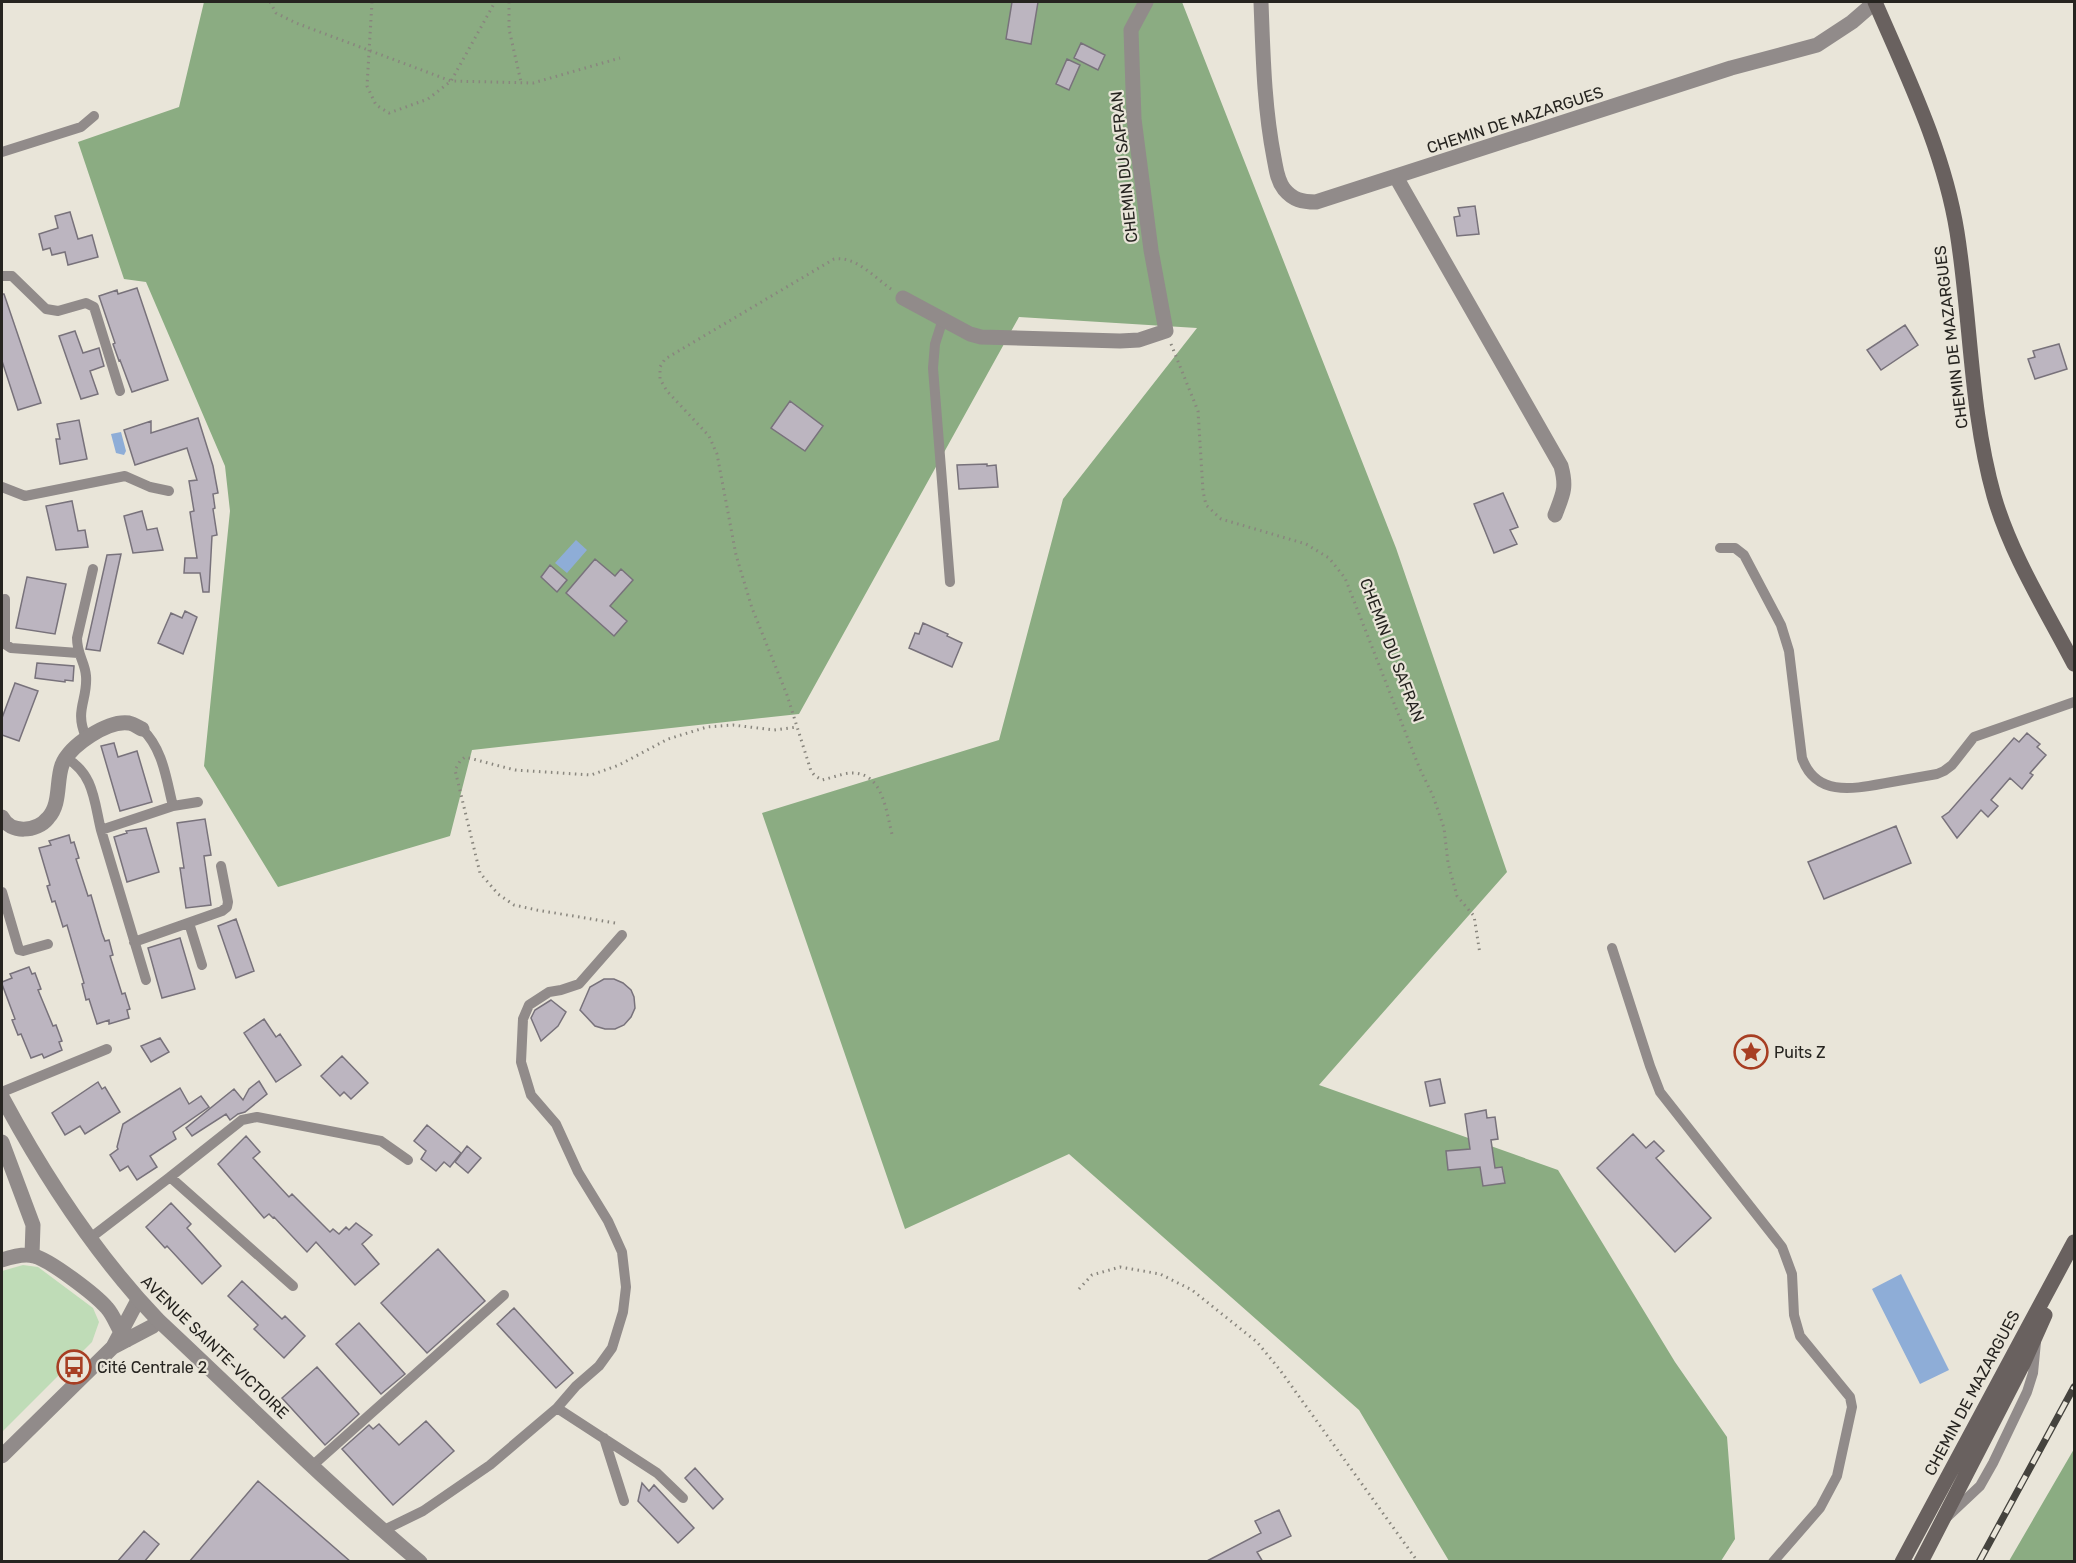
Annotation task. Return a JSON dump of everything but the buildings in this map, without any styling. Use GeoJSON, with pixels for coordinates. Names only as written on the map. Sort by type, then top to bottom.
{"type":"FeatureCollection","features":[{"type":"Feature","properties":{"kind":"main road","name":"CHEMIN DE MAZARGUES"},"geometry":{"type":"LineString","coordinates":[[1875,2],[1921,110],[1943,170],[1957,230],[1983,451],[1995,498],[2013,547],[2074,664]]}},
{"type":"Feature","properties":{"kind":"main road","name":"CHEMIN DE MAZARGUES"},"geometry":{"type":"LineString","coordinates":[[1902,1562],[2074,1242]]}},
{"type":"Feature","properties":{"kind":"main road","name":"CHEMIN DE MAZARGUES"},"geometry":{"type":"LineString","coordinates":[[1920,1562],[2024,1362],[2074,1251]]}},
{"type":"Feature","properties":{"kind":"street","name":"CHEMIN DU SAFRAN"},"geometry":{"type":"LineString","coordinates":[[1146,2],[1131,30],[1134,119],[1151,250],[1166,331]]}},
{"type":"Feature","properties":{"kind":"street","name":"CHEMIN DE MAZARGUES"},"geometry":{"type":"LineString","coordinates":[[1261,2],[1265,99],[1272,149],[1282,186],[1292,198],[1303,202],[1316,202],[1731,68],[1817,45],[1852,22],[1875,2]]}},
{"type":"Feature","properties":{"kind":"street"},"geometry":{"type":"LineString","coordinates":[[1396,177],[1561,466],[1565,481],[1564,491],[1555,515]]}},
{"type":"Feature","properties":{"kind":"street"},"geometry":{"type":"LineString","coordinates":[[903,298],[981,337],[1120,341],[1138,340],[1166,331]]}},
{"type":"Feature","properties":{"kind":"street"},"geometry":{"type":"LineString","coordinates":[[2,822],[20,830],[35,829],[49,818],[56,802],[62,766],[66,758],[86,737],[116,724],[129,723],[142,729]]}},
{"type":"Feature","properties":{"kind":"street","name":"AVENUE SAINTE-VICTOIRE"},"geometry":{"type":"LineString","coordinates":[[2,1097],[27,1144],[89,1239],[138,1300],[312,1466],[382,1531],[420,1562]]}},
{"type":"Feature","properties":{"kind":"street"},"geometry":{"type":"LineString","coordinates":[[2,1142],[33,1225],[32,1255]]}},
{"type":"Feature","properties":{"kind":"street"},"geometry":{"type":"LineString","coordinates":[[2,1260],[32,1255],[61,1270],[107,1308],[120,1340]]}},
{"type":"Feature","properties":{"kind":"street"},"geometry":{"type":"LineString","coordinates":[[2,1456],[120,1340],[138,1300]]}},
{"type":"Feature","properties":{"kind":"street"},"geometry":{"type":"LineString","coordinates":[[120,1340],[153,1326],[158,1320]]}},
{"type":"Feature","properties":{"kind":"lane"},"geometry":{"type":"LineString","coordinates":[[2,152],[81,127],[94,116]]}},
{"type":"Feature","properties":{"kind":"lane"},"geometry":{"type":"LineString","coordinates":[[2,276],[12,276],[46,309],[58,312],[86,303],[94,307],[120,391]]}},
{"type":"Feature","properties":{"kind":"lane"},"geometry":{"type":"LineString","coordinates":[[943,319],[935,344],[933,368],[950,582]]}},
{"type":"Feature","properties":{"kind":"lane"},"geometry":{"type":"LineString","coordinates":[[2,487],[25,496],[125,476],[150,487],[169,491]]}},
{"type":"Feature","properties":{"kind":"lane"},"geometry":{"type":"LineString","coordinates":[[1720,548],[1735,548],[1744,555],[1781,625],[1789,651],[1802,758],[1806,768],[1815,778],[1832,787],[1849,789],[1937,774],[1952,765],[1974,737],[2074,702]]}},
{"type":"Feature","properties":{"kind":"lane"},"geometry":{"type":"LineString","coordinates":[[86,737],[81,726],[80,715],[87,679],[86,670],[78,653],[77,639],[93,569]]}},
{"type":"Feature","properties":{"kind":"lane"},"geometry":{"type":"LineString","coordinates":[[5,599],[5,644],[11,648],[78,653]]}},
{"type":"Feature","properties":{"kind":"lane"},"geometry":{"type":"LineString","coordinates":[[142,729],[151,738],[159,753],[173,806]]}},
{"type":"Feature","properties":{"kind":"lane"},"geometry":{"type":"LineString","coordinates":[[66,758],[80,768],[89,780],[101,830],[146,980]]}},
{"type":"Feature","properties":{"kind":"lane"},"geometry":{"type":"LineString","coordinates":[[101,830],[173,806],[198,802]]}},
{"type":"Feature","properties":{"kind":"lane"},"geometry":{"type":"LineString","coordinates":[[134,942],[222,911],[227,907],[221,866]]}},
{"type":"Feature","properties":{"kind":"lane"},"geometry":{"type":"LineString","coordinates":[[2,892],[19,950],[48,944]]}},
{"type":"Feature","properties":{"kind":"lane"},"geometry":{"type":"LineString","coordinates":[[189,923],[202,965]]}},
{"type":"Feature","properties":{"kind":"lane"},"geometry":{"type":"LineString","coordinates":[[382,1531],[423,1511],[490,1465],[557,1408],[576,1386],[599,1366],[612,1348],[623,1312],[626,1287],[622,1252],[608,1221],[578,1172],[556,1124],[531,1095],[521,1062],[523,1019],[529,1005],[549,992],[579,984],[622,935]]}},
{"type":"Feature","properties":{"kind":"lane"},"geometry":{"type":"LineString","coordinates":[[1612,948],[1660,1092],[1782,1247],[1792,1274],[1794,1316],[1800,1336],[1850,1397],[1852,1407],[1838,1476],[1820,1508],[1773,1562]]}},
{"type":"Feature","properties":{"kind":"lane"},"geometry":{"type":"LineString","coordinates":[[2,1092],[107,1048]]}},
{"type":"Feature","properties":{"kind":"lane"},"geometry":{"type":"LineString","coordinates":[[89,1239],[242,1120],[256,1117],[381,1142],[408,1160]]}},
{"type":"Feature","properties":{"kind":"lane"},"geometry":{"type":"LineString","coordinates":[[170,1177],[293,1286]]}},
{"type":"Feature","properties":{"kind":"lane"},"geometry":{"type":"LineString","coordinates":[[312,1466],[504,1295]]}},
{"type":"Feature","properties":{"kind":"lane"},"geometry":{"type":"LineString","coordinates":[[557,1408],[657,1473],[683,1498]]}},
{"type":"Feature","properties":{"kind":"lane"},"geometry":{"type":"LineString","coordinates":[[604,1438],[624,1501]]}},
{"type":"Feature","properties":{"kind":"path"},"geometry":{"type":"LineString","coordinates":[[270,2],[276,13],[296,23],[451,81],[533,83],[620,58]]}},
{"type":"Feature","properties":{"kind":"path"},"geometry":{"type":"LineString","coordinates":[[372,2],[367,86],[376,105],[389,113],[428,99],[451,81],[495,2]]}},
{"type":"Feature","properties":{"kind":"path"},"geometry":{"type":"LineString","coordinates":[[509,2],[509,29],[521,83]]}},
{"type":"Feature","properties":{"kind":"path"},"geometry":{"type":"LineString","coordinates":[[893,838],[879,789],[866,775],[850,773],[822,780],[811,771],[787,695],[752,608],[736,555],[717,454],[709,436],[667,391],[660,379],[660,367],[665,359],[834,259],[852,260],[903,298]]}},
{"type":"Feature","properties":{"kind":"path","name":"CHEMIN DU SAFRAN"},"geometry":{"type":"LineString","coordinates":[[1166,331],[1198,411],[1203,491],[1206,504],[1221,519],[1306,544],[1329,558],[1345,578],[1419,767],[1433,796],[1444,828],[1448,862],[1457,896],[1474,916],[1480,954]]}},
{"type":"Feature","properties":{"kind":"path"},"geometry":{"type":"LineString","coordinates":[[622,935],[628,928],[607,920],[514,905],[498,894],[480,873],[455,770],[460,761],[465,757],[515,770],[591,775],[619,765],[668,739],[707,727],[733,725],[774,730],[798,727]]}},
{"type":"Feature","properties":{"kind":"path"},"geometry":{"type":"LineString","coordinates":[[1079,1289],[1092,1275],[1120,1267],[1160,1274],[1192,1290],[1257,1342],[1280,1370],[1418,1562]]}},
{"type":"Feature","properties":{"kind":"green space"},"geometry":{"type":"Polygon","coordinates":[[[204,2],[1182,2],[1396,548],[1507,872],[1319,1085],[1558,1170],[1675,1362],[1727,1437],[1735,1539],[1721,1561],[1449,1561],[1359,1410],[1069,1154],[905,1229],[762,813],[999,740],[1063,499],[1197,328],[1019,317],[799,714],[472,750],[450,836],[278,887],[204,766],[230,511],[225,466],[146,282],[124,279],[78,142],[179,107],[204,2]]]}},
{"type":"Feature","properties":{"kind":"green space"},"geometry":{"type":"Polygon","coordinates":[[[23,1265],[38,1267],[93,1308],[99,1322],[92,1342],[2,1432],[2,1271],[23,1265]]]}},
{"type":"Feature","properties":{"kind":"green space"},"geometry":{"type":"Polygon","coordinates":[[[2074,1449],[2074,1561],[2009,1561],[2074,1449]]]}},
{"type":"Feature","properties":{"kind":"water"},"geometry":{"type":"Polygon","coordinates":[[[121,432],[126,451],[124,455],[116,453],[111,434],[121,432]]]}},
{"type":"Feature","properties":{"kind":"water"},"geometry":{"type":"Polygon","coordinates":[[[576,540],[587,550],[567,573],[555,563],[576,540]]]}},
{"type":"Feature","properties":{"kind":"water"},"geometry":{"type":"Polygon","coordinates":[[[1901,1274],[1949,1370],[1920,1384],[1872,1289],[1901,1274]]]}},
{"type":"Feature","properties":{"kind":"railway"},"geometry":{"type":"LineString","coordinates":[[1979,1562],[2074,1387]]}},
{"type":"Feature","properties":{"kind":"place","name":"Puits Z"},"geometry":{"type":"Point","coordinates":[1751,1052]}},
{"type":"Feature","properties":{"kind":"place","name":"Cité Centrale 2"},"geometry":{"type":"Point","coordinates":[74,1367]}}]}
